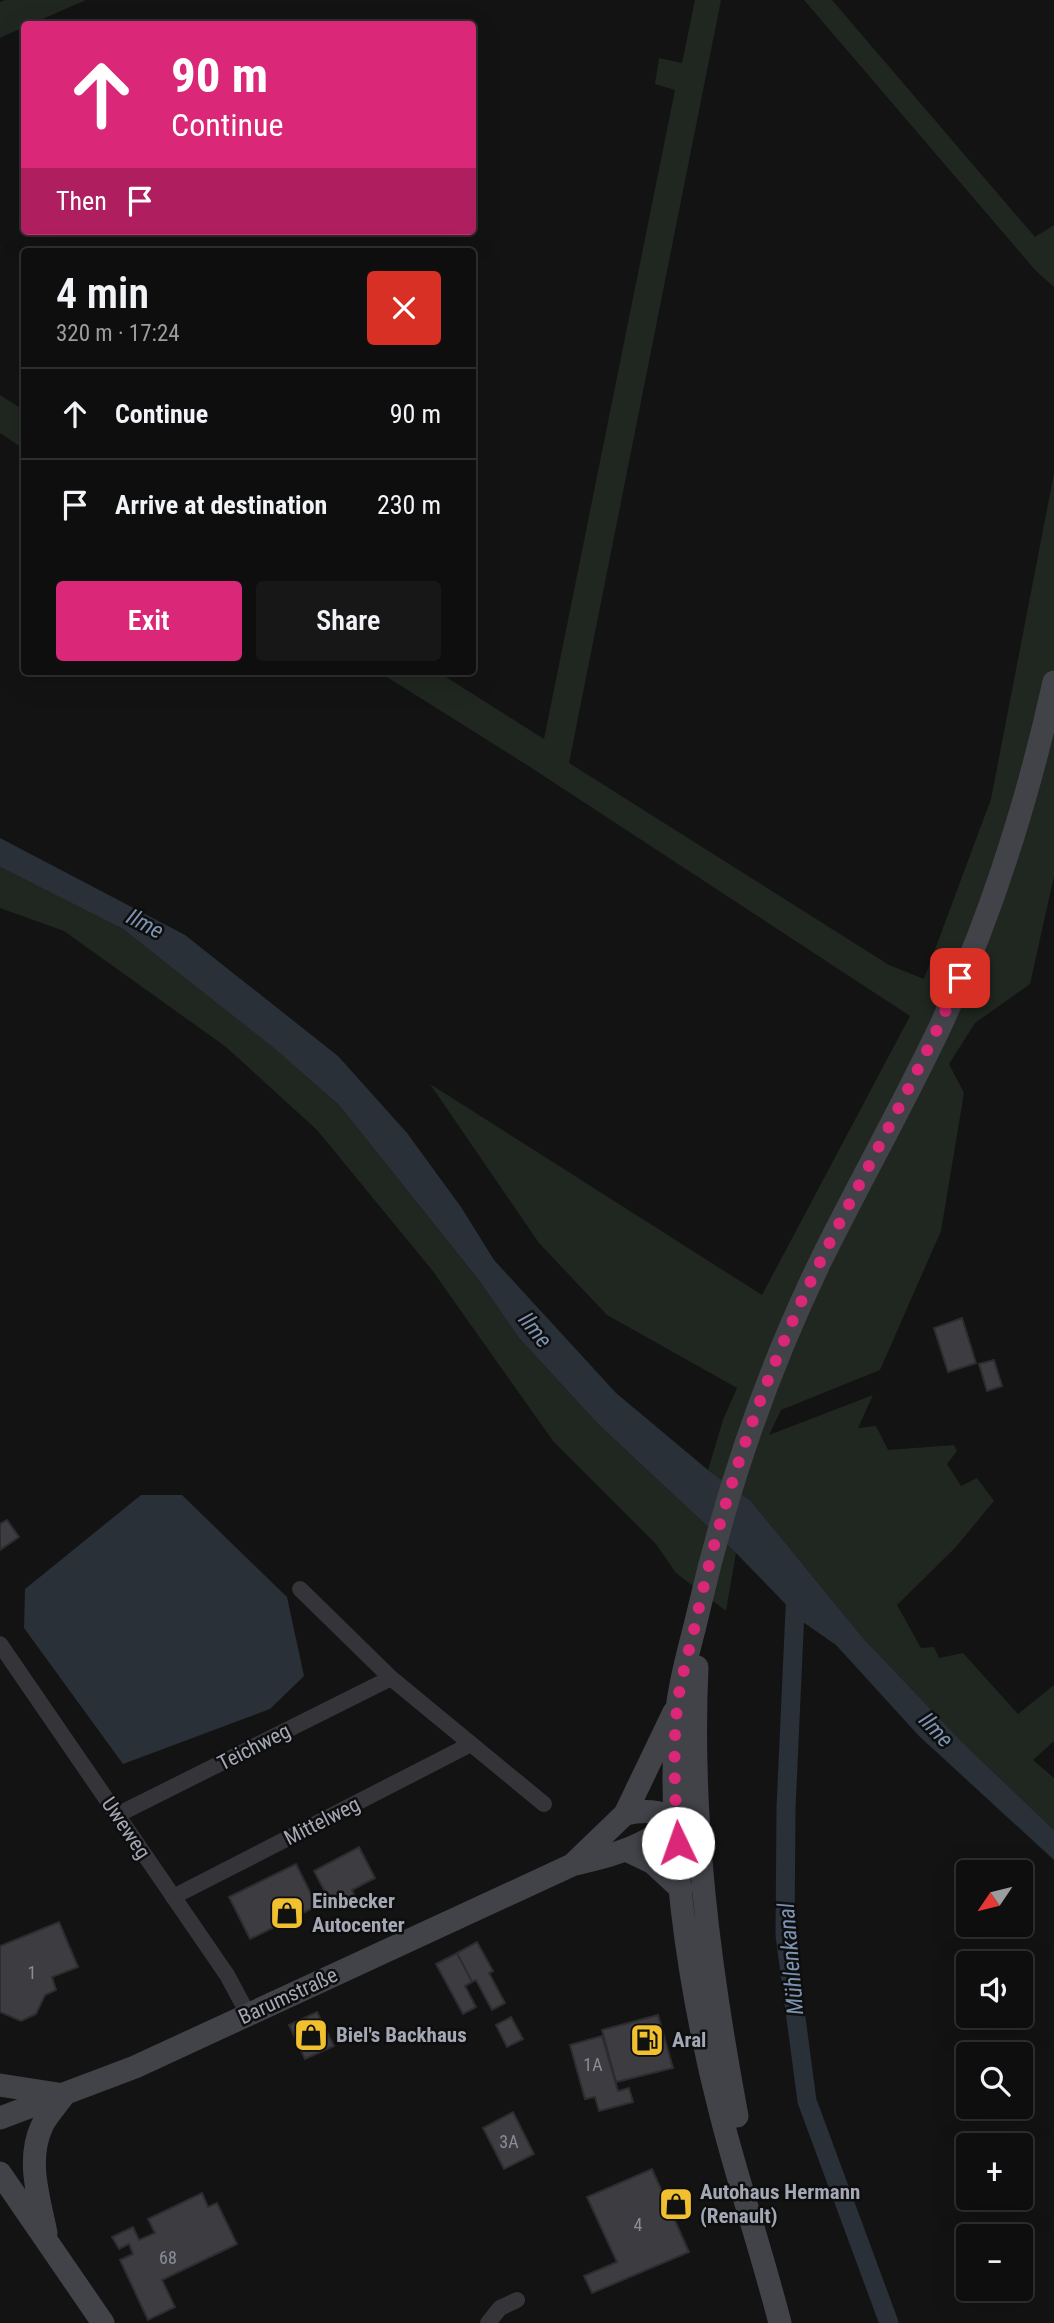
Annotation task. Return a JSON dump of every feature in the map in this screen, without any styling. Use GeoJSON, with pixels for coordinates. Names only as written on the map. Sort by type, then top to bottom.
{"type":"FeatureCollection","features":[{"type":"Feature","properties":{"kind":"main road"},"geometry":{"type":"LineString","coordinates":[[780,2323],[720,2110],[694,1983],[681,1889],[677,1820],[678,1703],[704,1581],[743,1447],[788,1333],[821,1260],[940,1026],[981,930],[1014,836],[1042,737],[1054,682]]}},
{"type":"Feature","properties":{"kind":"main road"},"geometry":{"type":"LineString","coordinates":[[699,1607],[695,1797],[706,1927],[722,2036],[761,2250]]}},
{"type":"Feature","properties":{"kind":"main road","name":"Barumstraße"},"geometry":{"type":"LineString","coordinates":[[572,1865],[625,1814],[678,1703]]}},
{"type":"Feature","properties":{"kind":"main road","name":"Barumstraße"},"geometry":{"type":"LineString","coordinates":[[0,2118],[135,2067],[572,1865],[628,1851],[677,1820],[695,1797]]}},
{"type":"Feature","properties":{"kind":"main road"},"geometry":{"type":"LineString","coordinates":[[625,1814],[643,1810],[660,1812],[677,1820],[698,1844]]}},
{"type":"Feature","properties":{"kind":"main road"},"geometry":{"type":"LineString","coordinates":[[628,1851],[653,1863],[681,1889]]}},
{"type":"Feature","properties":{"kind":"main road"},"geometry":{"type":"LineString","coordinates":[[0,2085],[65,2095],[43,2124],[34,2145],[34,2171],[48,2243]]}},
{"type":"Feature","properties":{"kind":"main road"},"geometry":{"type":"LineString","coordinates":[[0,2174],[103,2323]]}},
{"type":"Feature","properties":{"kind":"street"},"geometry":{"type":"LineString","coordinates":[[300,1588],[391,1678],[544,1804]]}},
{"type":"Feature","properties":{"kind":"street","name":"Uweweg"},"geometry":{"type":"LineString","coordinates":[[0,1644],[227,1975],[248,2014]]}},
{"type":"Feature","properties":{"kind":"street","name":"Teichweg"},"geometry":{"type":"LineString","coordinates":[[117,1815],[391,1678]]}},
{"type":"Feature","properties":{"kind":"street","name":"Mittelweg"},"geometry":{"type":"LineString","coordinates":[[173,1897],[471,1744]]}},
{"type":"Feature","properties":{"kind":"street"},"geometry":{"type":"LineString","coordinates":[[488,2323],[500,2308],[517,2300]]}},
{"type":"Feature","properties":{"kind":"shaded area"},"geometry":{"type":"Polygon","coordinates":[[[86,0],[38,21],[21,21],[21,28],[0,38],[0,2],[86,0]]]}},
{"type":"Feature","properties":{"kind":"shaded area"},"geometry":{"type":"Polygon","coordinates":[[[695,0],[721,0],[569,763],[889,965],[924,979],[991,799],[1054,473],[1054,876],[1030,984],[975,1023],[949,1064],[964,1093],[941,1231],[880,1370],[781,1410],[769,1435],[873,1395],[858,1428],[876,1426],[888,1450],[954,1445],[957,1451],[947,1464],[961,1486],[977,1478],[994,1501],[955,1548],[897,1605],[921,1648],[934,1647],[939,1658],[963,1653],[1018,1714],[1054,1685],[1054,1741],[1033,1760],[1054,1778],[1054,1830],[962,1742],[863,1638],[751,1501],[708,1470],[723,1420],[737,1388],[607,1315],[539,1243],[430,1084],[762,1295],[910,1016],[527,765],[384,675],[443,675],[544,739],[675,90],[655,84],[659,58],[682,63],[695,0]]]}},
{"type":"Feature","properties":{"kind":"shaded area"},"geometry":{"type":"Polygon","coordinates":[[[804,0],[832,0],[1035,237],[1054,225],[1054,287],[1036,271],[804,0]]]}},
{"type":"Feature","properties":{"kind":"shaded area"},"geometry":{"type":"Polygon","coordinates":[[[0,395],[21,408],[21,447],[0,433],[0,395]]]}},
{"type":"Feature","properties":{"kind":"shaded area"},"geometry":{"type":"Polygon","coordinates":[[[0,867],[123,929],[271,1045],[339,1105],[478,1279],[519,1338],[599,1425],[736,1553],[726,1611],[676,1573],[656,1544],[553,1441],[432,1270],[317,1130],[226,1047],[64,931],[0,908],[0,867]]]}},
{"type":"Feature","properties":{"kind":"water","name":"Ilme"},"geometry":{"type":"Polygon","coordinates":[[[0,838],[185,935],[338,1056],[407,1133],[461,1207],[494,1260],[616,1393],[708,1470],[751,1501],[863,1638],[962,1742],[1054,1830],[1054,1860],[919,1736],[836,1645],[803,1622],[736,1553],[599,1425],[519,1338],[478,1279],[339,1105],[274,1048],[123,929],[0,867],[0,838]]]}},
{"type":"Feature","properties":{"kind":"water"},"geometry":{"type":"Polygon","coordinates":[[[141,1495],[182,1495],[287,1597],[304,1676],[270,1709],[123,1764],[24,1628],[25,1589],[141,1495]]]}},
{"type":"Feature","properties":{"kind":"building"},"geometry":{"type":"Polygon","coordinates":[[[962,1318],[976,1363],[948,1372],[934,1328],[962,1318]]]}},
{"type":"Feature","properties":{"kind":"building"},"geometry":{"type":"Polygon","coordinates":[[[994,1360],[1002,1386],[987,1391],[979,1364],[994,1360]]]}},
{"type":"Feature","properties":{"kind":"building"},"geometry":{"type":"Polygon","coordinates":[[[7,1520],[19,1537],[0,1550],[0,1524],[7,1520]]]}},
{"type":"Feature","properties":{"kind":"building"},"geometry":{"type":"Polygon","coordinates":[[[359,1847],[375,1878],[352,1890],[356,1898],[334,1909],[314,1871],[359,1847]]]}},
{"type":"Feature","properties":{"kind":"building"},"geometry":{"type":"Polygon","coordinates":[[[296,1864],[317,1906],[250,1939],[229,1897],[296,1864]]]}},
{"type":"Feature","properties":{"kind":"building"},"geometry":{"type":"Polygon","coordinates":[[[59,1922],[78,1967],[52,1977],[56,1990],[45,1995],[36,2014],[21,2021],[0,2012],[0,1946],[59,1922]]]}},
{"type":"Feature","properties":{"kind":"building"},"geometry":{"type":"Polygon","coordinates":[[[477,1942],[493,1971],[489,1973],[505,2003],[492,2010],[476,1980],[472,1982],[457,1953],[477,1942]]]}},
{"type":"Feature","properties":{"kind":"building"},"geometry":{"type":"Polygon","coordinates":[[[457,1953],[472,1982],[465,1986],[476,2007],[463,2014],[436,1964],[457,1953]]]}},
{"type":"Feature","properties":{"kind":"building","name":"Biel's Backhaus"},"geometry":{"type":"Polygon","coordinates":[[[317,2012],[334,2046],[305,2059],[289,2025],[317,2012]]]}},
{"type":"Feature","properties":{"kind":"building"},"geometry":{"type":"Polygon","coordinates":[[[658,2015],[673,2068],[616,2082],[602,2030],[658,2015]]]}},
{"type":"Feature","properties":{"kind":"building"},"geometry":{"type":"Polygon","coordinates":[[[511,2017],[523,2039],[507,2047],[496,2025],[511,2017]]]}},
{"type":"Feature","properties":{"kind":"building"},"geometry":{"type":"Polygon","coordinates":[[[602,2036],[618,2091],[629,2088],[633,2102],[599,2111],[595,2097],[585,2099],[570,2045],[602,2036]]]}},
{"type":"Feature","properties":{"kind":"building"},"geometry":{"type":"Polygon","coordinates":[[[513,2112],[534,2154],[504,2169],[483,2128],[513,2112]]]}},
{"type":"Feature","properties":{"kind":"building"},"geometry":{"type":"Polygon","coordinates":[[[652,2169],[689,2252],[592,2293],[584,2276],[617,2262],[587,2197],[652,2169]]]}},
{"type":"Feature","properties":{"kind":"building"},"geometry":{"type":"Polygon","coordinates":[[[202,2193],[208,2207],[217,2203],[237,2244],[162,2280],[175,2307],[148,2320],[120,2260],[133,2254],[129,2244],[119,2249],[112,2237],[133,2227],[139,2240],[155,2233],[148,2219],[202,2193]]]}},
{"type":"Feature","properties":{"kind":"waterway","name":"Mühlenkanal"},"geometry":{"type":"LineString","coordinates":[[796,1588],[786,1808],[785,1935],[807,2101],[889,2323]]}},
{"type":"Feature","properties":{"kind":"place","name":"Einbecker Autocenter"},"geometry":{"type":"Point","coordinates":[287,1913]}},
{"type":"Feature","properties":{"kind":"place","name":"Biel's Backhaus"},"geometry":{"type":"Point","coordinates":[311,2035]}},
{"type":"Feature","properties":{"kind":"place","name":"Aral"},"geometry":{"type":"Point","coordinates":[647,2040]}},
{"type":"Feature","properties":{"kind":"place","name":"Autohaus Hermann (Renault)"},"geometry":{"type":"Point","coordinates":[676,2204]}},
{"type":"Feature","properties":{"kind":"route"},"geometry":{"type":"LineString","coordinates":[[678,1843],[675,1787],[678,1703],[704,1581],[743,1447],[788,1333],[821,1260],[940,1026],[960,978]]}}]}
